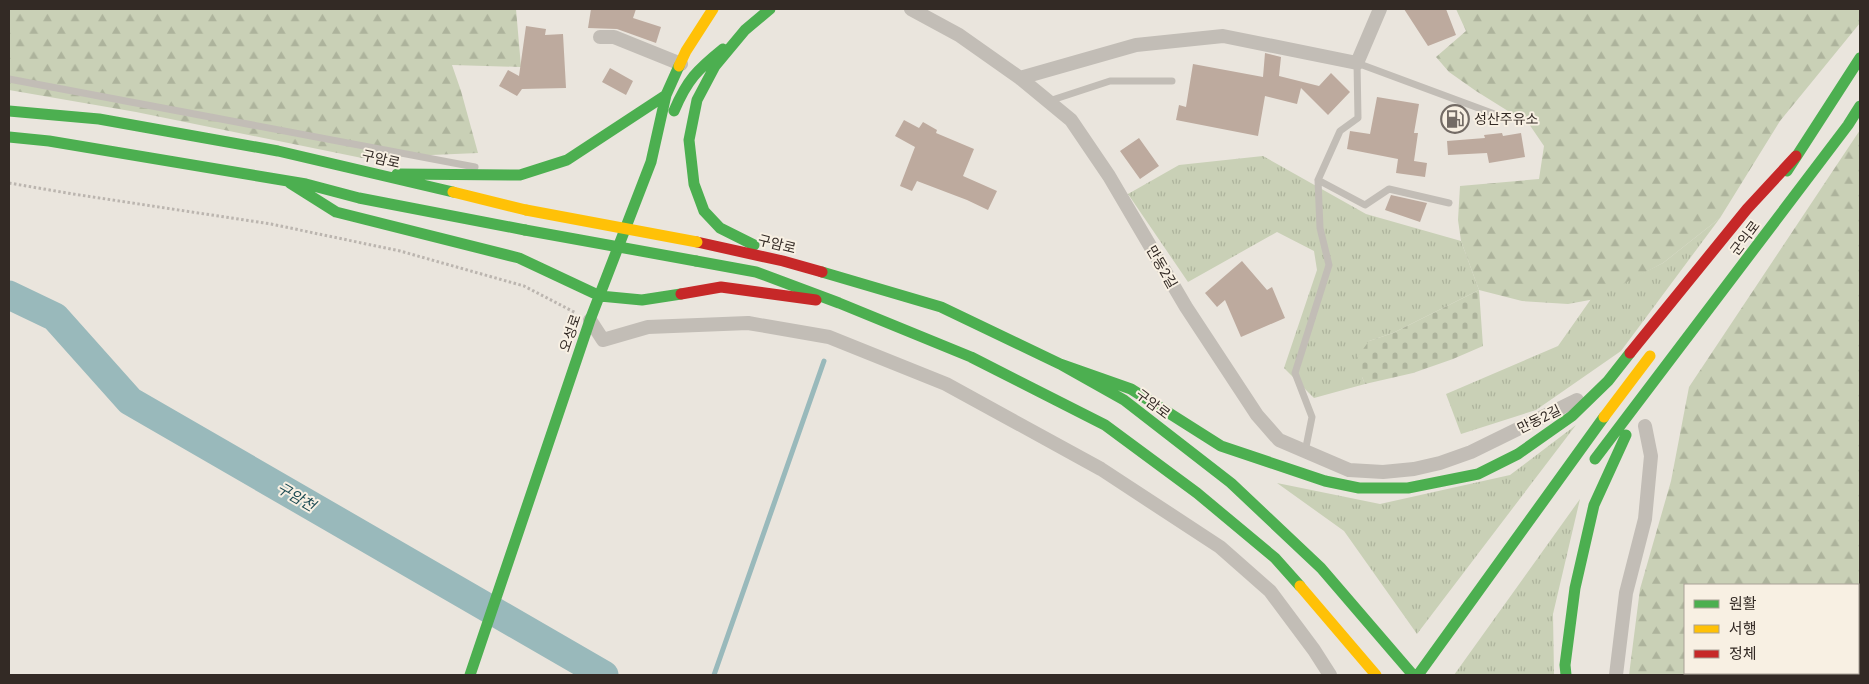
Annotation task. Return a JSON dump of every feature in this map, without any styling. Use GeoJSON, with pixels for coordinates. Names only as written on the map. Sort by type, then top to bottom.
{"type":"FeatureCollection","features":[{"type":"Feature","properties":{"kind":"main road","name":"오성로"},"geometry":{"type":"LineString","coordinates":[[470,675],[499,594],[590,320],[624,238],[650,162],[666,95],[686,51],[713,9]]}},
{"type":"Feature","properties":{"kind":"main road"},"geometry":{"type":"LineString","coordinates":[[650,162],[684,88],[702,66],[770,9]]}},
{"type":"Feature","properties":{"kind":"main road"},"geometry":{"type":"LineString","coordinates":[[745,30],[715,66],[697,100],[689,140],[691,168],[694,184],[704,211],[720,228],[783,261]]}},
{"type":"Feature","properties":{"kind":"main road"},"geometry":{"type":"LineString","coordinates":[[1757,215],[1860,58]]}},
{"type":"Feature","properties":{"kind":"main road"},"geometry":{"type":"LineString","coordinates":[[381,174],[520,175],[567,160],[666,95]]}},
{"type":"Feature","properties":{"kind":"main road","name":"군익로"},"geometry":{"type":"LineString","coordinates":[[1649,385],[1733,279],[1860,106]]}},
{"type":"Feature","properties":{"kind":"main road","name":"구암로"},"geometry":{"type":"LineString","coordinates":[[9,111],[100,119],[278,151],[526,210],[698,242],[783,261],[941,307],[1060,364],[1124,400],[1231,483],[1321,568],[1413,675]]}},
{"type":"Feature","properties":{"kind":"main road"},"geometry":{"type":"LineString","coordinates":[[9,137],[48,141],[306,184],[359,198],[756,272],[839,303],[971,357],[1105,425],[1197,493],[1275,558],[1376,675]]}},
{"type":"Feature","properties":{"kind":"main road"},"geometry":{"type":"LineString","coordinates":[[1060,364],[1131,389],[1221,446],[1325,481],[1359,488],[1408,488],[1478,474],[1518,454],[1551,432],[1572,416],[1608,381],[1747,209],[1796,156]]}},
{"type":"Feature","properties":{"kind":"main road"},"geometry":{"type":"LineString","coordinates":[[287,181],[336,212],[519,258],[600,296],[642,300],[721,287],[839,303]]}},
{"type":"Feature","properties":{"kind":"main road"},"geometry":{"type":"LineString","coordinates":[[1418,675],[1606,414],[1658,346]]}},
{"type":"Feature","properties":{"kind":"main road"},"geometry":{"type":"LineString","coordinates":[[1586,472],[1649,385]]}},
{"type":"Feature","properties":{"kind":"main road"},"geometry":{"type":"LineString","coordinates":[[1566,675],[1575,588],[1594,505],[1649,385]]}},
{"type":"Feature","properties":{"kind":"street","name":"만동2길"},"geometry":{"type":"LineString","coordinates":[[911,9],[959,35],[1020,78],[1071,120],[1109,176],[1186,307],[1257,415],[1279,440],[1350,470],[1383,472],[1414,469],[1440,464],[1471,452],[1574,402],[1594,384]]}},
{"type":"Feature","properties":{"kind":"street"},"geometry":{"type":"LineString","coordinates":[[1020,78],[1136,45],[1223,36],[1356,63],[1380,9]]}},
{"type":"Feature","properties":{"kind":"street"},"geometry":{"type":"LineString","coordinates":[[600,37],[614,37],[681,64]]}},
{"type":"Feature","properties":{"kind":"street"},"geometry":{"type":"LineString","coordinates":[[590,320],[603,340],[648,327],[748,323],[829,337],[946,384],[1101,469],[1220,547],[1270,591],[1314,650],[1330,675]]}},
{"type":"Feature","properties":{"kind":"street"},"geometry":{"type":"LineString","coordinates":[[1616,675],[1626,594],[1645,519],[1652,456],[1644,426]]}},
{"type":"Feature","properties":{"kind":"lane"},"geometry":{"type":"LineString","coordinates":[[1306,452],[1312,417],[1295,373],[1329,265],[1320,228],[1318,180],[1340,132],[1358,118],[1356,63],[1508,119]]}},
{"type":"Feature","properties":{"kind":"lane"},"geometry":{"type":"LineString","coordinates":[[9,79],[520,175]]}},
{"type":"Feature","properties":{"kind":"lane"},"geometry":{"type":"LineString","coordinates":[[1048,101],[1110,81],[1172,81]]}},
{"type":"Feature","properties":{"kind":"lane"},"geometry":{"type":"LineString","coordinates":[[1318,180],[1365,205],[1390,189],[1449,204]]}},
{"type":"Feature","properties":{"kind":"path"},"geometry":{"type":"LineString","coordinates":[[9,182],[82,196],[271,224],[400,251],[524,286],[590,320]]}},
{"type":"Feature","properties":{"kind":"green space"},"geometry":{"type":"Polygon","coordinates":[[[9,9],[516,9],[521,67],[452,65],[478,153],[362,158],[136,112],[9,90],[9,9]]]}},
{"type":"Feature","properties":{"kind":"green space"},"geometry":{"type":"Polygon","coordinates":[[[1456,9],[1860,9],[1860,23],[1780,121],[1720,218],[1663,263],[1595,299],[1568,304],[1522,301],[1479,290],[1461,241],[1458,220],[1460,186],[1539,179],[1544,146],[1529,124],[1449,72],[1436,57],[1466,31],[1456,9]]]}},
{"type":"Feature","properties":{"kind":"green space"},"geometry":{"type":"Polygon","coordinates":[[[1860,130],[1860,675],[1629,675],[1640,589],[1671,481],[1689,387],[1860,130]]]}},
{"type":"Feature","properties":{"kind":"green space"},"geometry":{"type":"Polygon","coordinates":[[[1263,156],[1366,214],[1461,241],[1479,290],[1393,333],[1369,341],[1362,377],[1365,384],[1314,398],[1284,368],[1317,270],[1314,251],[1277,232],[1188,282],[1128,194],[1179,165],[1263,156]]]}},
{"type":"Feature","properties":{"kind":"green space"},"geometry":{"type":"Polygon","coordinates":[[[1720,218],[1621,351],[1536,410],[1461,434],[1446,394],[1558,346],[1591,299],[1663,263],[1720,218]]]}},
{"type":"Feature","properties":{"kind":"green space"},"geometry":{"type":"Polygon","coordinates":[[[1479,290],[1483,346],[1413,373],[1365,384],[1362,377],[1351,366],[1369,341],[1393,333],[1479,290]]]}},
{"type":"Feature","properties":{"kind":"green space"},"geometry":{"type":"Polygon","coordinates":[[[1576,425],[1417,634],[1344,531],[1277,483],[1380,504],[1510,475],[1576,425]]]}},
{"type":"Feature","properties":{"kind":"green space"},"geometry":{"type":"Polygon","coordinates":[[[1580,499],[1553,614],[1554,675],[1454,675],[1580,499]]]}},
{"type":"Feature","properties":{"kind":"building"},"geometry":{"type":"Polygon","coordinates":[[[591,9],[636,9],[633,18],[661,27],[656,43],[617,29],[588,28],[591,9]]]}},
{"type":"Feature","properties":{"kind":"building"},"geometry":{"type":"Polygon","coordinates":[[[1404,9],[1446,9],[1456,35],[1428,46],[1404,9]]]}},
{"type":"Feature","properties":{"kind":"building"},"geometry":{"type":"Polygon","coordinates":[[[526,26],[546,29],[545,35],[563,34],[566,88],[522,89],[517,96],[499,86],[508,70],[519,76],[526,26]]]}},
{"type":"Feature","properties":{"kind":"building"},"geometry":{"type":"Polygon","coordinates":[[[1265,53],[1281,57],[1279,76],[1319,86],[1331,73],[1350,92],[1328,115],[1301,88],[1297,104],[1265,96],[1258,136],[1176,120],[1179,105],[1186,107],[1193,64],[1263,77],[1265,53]]]}},
{"type":"Feature","properties":{"kind":"building"},"geometry":{"type":"Polygon","coordinates":[[[610,68],[633,81],[626,95],[602,82],[610,68]]]}},
{"type":"Feature","properties":{"kind":"building"},"geometry":{"type":"Polygon","coordinates":[[[1377,97],[1419,104],[1414,133],[1418,133],[1414,161],[1427,163],[1425,177],[1396,173],[1398,159],[1347,149],[1350,131],[1370,134],[1377,97]]]}},
{"type":"Feature","properties":{"kind":"building"},"geometry":{"type":"Polygon","coordinates":[[[904,120],[919,128],[923,122],[937,130],[936,133],[974,149],[963,176],[997,191],[988,210],[917,181],[912,191],[900,186],[915,147],[895,136],[904,120]]]}},
{"type":"Feature","properties":{"kind":"building"},"geometry":{"type":"Polygon","coordinates":[[[1502,133],[1503,136],[1521,133],[1525,157],[1489,163],[1487,153],[1448,155],[1447,141],[1485,138],[1484,135],[1502,133]]]}},
{"type":"Feature","properties":{"kind":"building"},"geometry":{"type":"Polygon","coordinates":[[[1139,138],[1159,166],[1140,179],[1120,151],[1139,138]]]}},
{"type":"Feature","properties":{"kind":"building"},"geometry":{"type":"Polygon","coordinates":[[[1391,195],[1427,203],[1420,222],[1385,210],[1391,195]]]}},
{"type":"Feature","properties":{"kind":"building"},"geometry":{"type":"Polygon","coordinates":[[[1242,261],[1267,290],[1272,287],[1285,318],[1241,337],[1225,300],[1217,307],[1205,293],[1242,261]]]}},
{"type":"Feature","properties":{"kind":"waterway","name":"구암천"},"geometry":{"type":"LineString","coordinates":[[9,295],[55,317],[130,401],[604,675]]}},
{"type":"Feature","properties":{"kind":"waterway"},"geometry":{"type":"LineString","coordinates":[[714,675],[824,361]]}},
{"type":"Feature","properties":{"kind":"traffic: fast"},"geometry":{"type":"LineString","coordinates":[[754,245],[720,228],[704,211],[694,184],[689,140],[697,100],[715,66],[745,30],[770,9]]}},
{"type":"Feature","properties":{"kind":"traffic: fast"},"geometry":{"type":"LineString","coordinates":[[674,111],[688,83],[706,63],[723,49]]}},
{"type":"Feature","properties":{"kind":"traffic: fast"},"geometry":{"type":"LineString","coordinates":[[1787,171],[1860,58]]}},
{"type":"Feature","properties":{"kind":"traffic: fast"},"geometry":{"type":"LineString","coordinates":[[470,675],[590,320],[651,162],[666,95],[679,66]]}},
{"type":"Feature","properties":{"kind":"traffic: fast"},"geometry":{"type":"LineString","coordinates":[[397,174],[520,175],[567,160],[666,95]]}},
{"type":"Feature","properties":{"kind":"traffic: fast"},"geometry":{"type":"LineString","coordinates":[[1595,459],[1848,125],[1860,106]]}},
{"type":"Feature","properties":{"kind":"traffic: fast"},"geometry":{"type":"LineString","coordinates":[[9,111],[99,119],[278,151],[453,192]]}},
{"type":"Feature","properties":{"kind":"traffic: fast"},"geometry":{"type":"LineString","coordinates":[[9,137],[49,141],[306,184],[359,198],[525,230]]}},
{"type":"Feature","properties":{"kind":"traffic: fast"},"geometry":{"type":"LineString","coordinates":[[290,183],[336,212],[519,258],[600,296],[642,300],[681,294]]}},
{"type":"Feature","properties":{"kind":"traffic: fast"},"geometry":{"type":"LineString","coordinates":[[525,230],[696,261]]}},
{"type":"Feature","properties":{"kind":"traffic: fast"},"geometry":{"type":"LineString","coordinates":[[696,261],[756,272],[839,303],[971,357],[1105,425],[1197,493],[1275,558],[1300,586]]}},
{"type":"Feature","properties":{"kind":"traffic: fast"},"geometry":{"type":"LineString","coordinates":[[822,272],[941,307],[1060,364],[1124,400],[1231,483],[1321,568],[1413,675]]}},
{"type":"Feature","properties":{"kind":"traffic: fast"},"geometry":{"type":"LineString","coordinates":[[1060,364],[1131,389],[1221,446],[1325,481],[1359,488],[1408,488],[1478,474],[1518,454],[1572,416],[1608,381],[1630,353]]}},
{"type":"Feature","properties":{"kind":"traffic: fast"},"geometry":{"type":"LineString","coordinates":[[1418,675],[1604,417]]}},
{"type":"Feature","properties":{"kind":"traffic: fast"},"geometry":{"type":"LineString","coordinates":[[1566,675],[1565,665],[1575,588],[1594,505],[1626,435]]}},
{"type":"Feature","properties":{"kind":"traffic: slow"},"geometry":{"type":"LineString","coordinates":[[679,66],[686,51],[713,9]]}},
{"type":"Feature","properties":{"kind":"traffic: slow"},"geometry":{"type":"LineString","coordinates":[[453,192],[526,210]]}},
{"type":"Feature","properties":{"kind":"traffic: slow"},"geometry":{"type":"LineString","coordinates":[[526,210],[697,242]]}},
{"type":"Feature","properties":{"kind":"traffic: slow"},"geometry":{"type":"LineString","coordinates":[[1604,417],[1650,356]]}},
{"type":"Feature","properties":{"kind":"traffic: slow"},"geometry":{"type":"LineString","coordinates":[[1300,586],[1376,675]]}},
{"type":"Feature","properties":{"kind":"traffic: jam"},"geometry":{"type":"LineString","coordinates":[[1630,353],[1747,209],[1796,156]]}},
{"type":"Feature","properties":{"kind":"traffic: jam"},"geometry":{"type":"LineString","coordinates":[[697,242],[783,261],[822,272]]}},
{"type":"Feature","properties":{"kind":"traffic: jam"},"geometry":{"type":"LineString","coordinates":[[681,294],[721,287],[816,300]]}},
{"type":"Feature","properties":{"kind":"place","name":"성산주유소"},"geometry":{"type":"Point","coordinates":[1455,119]}}]}
